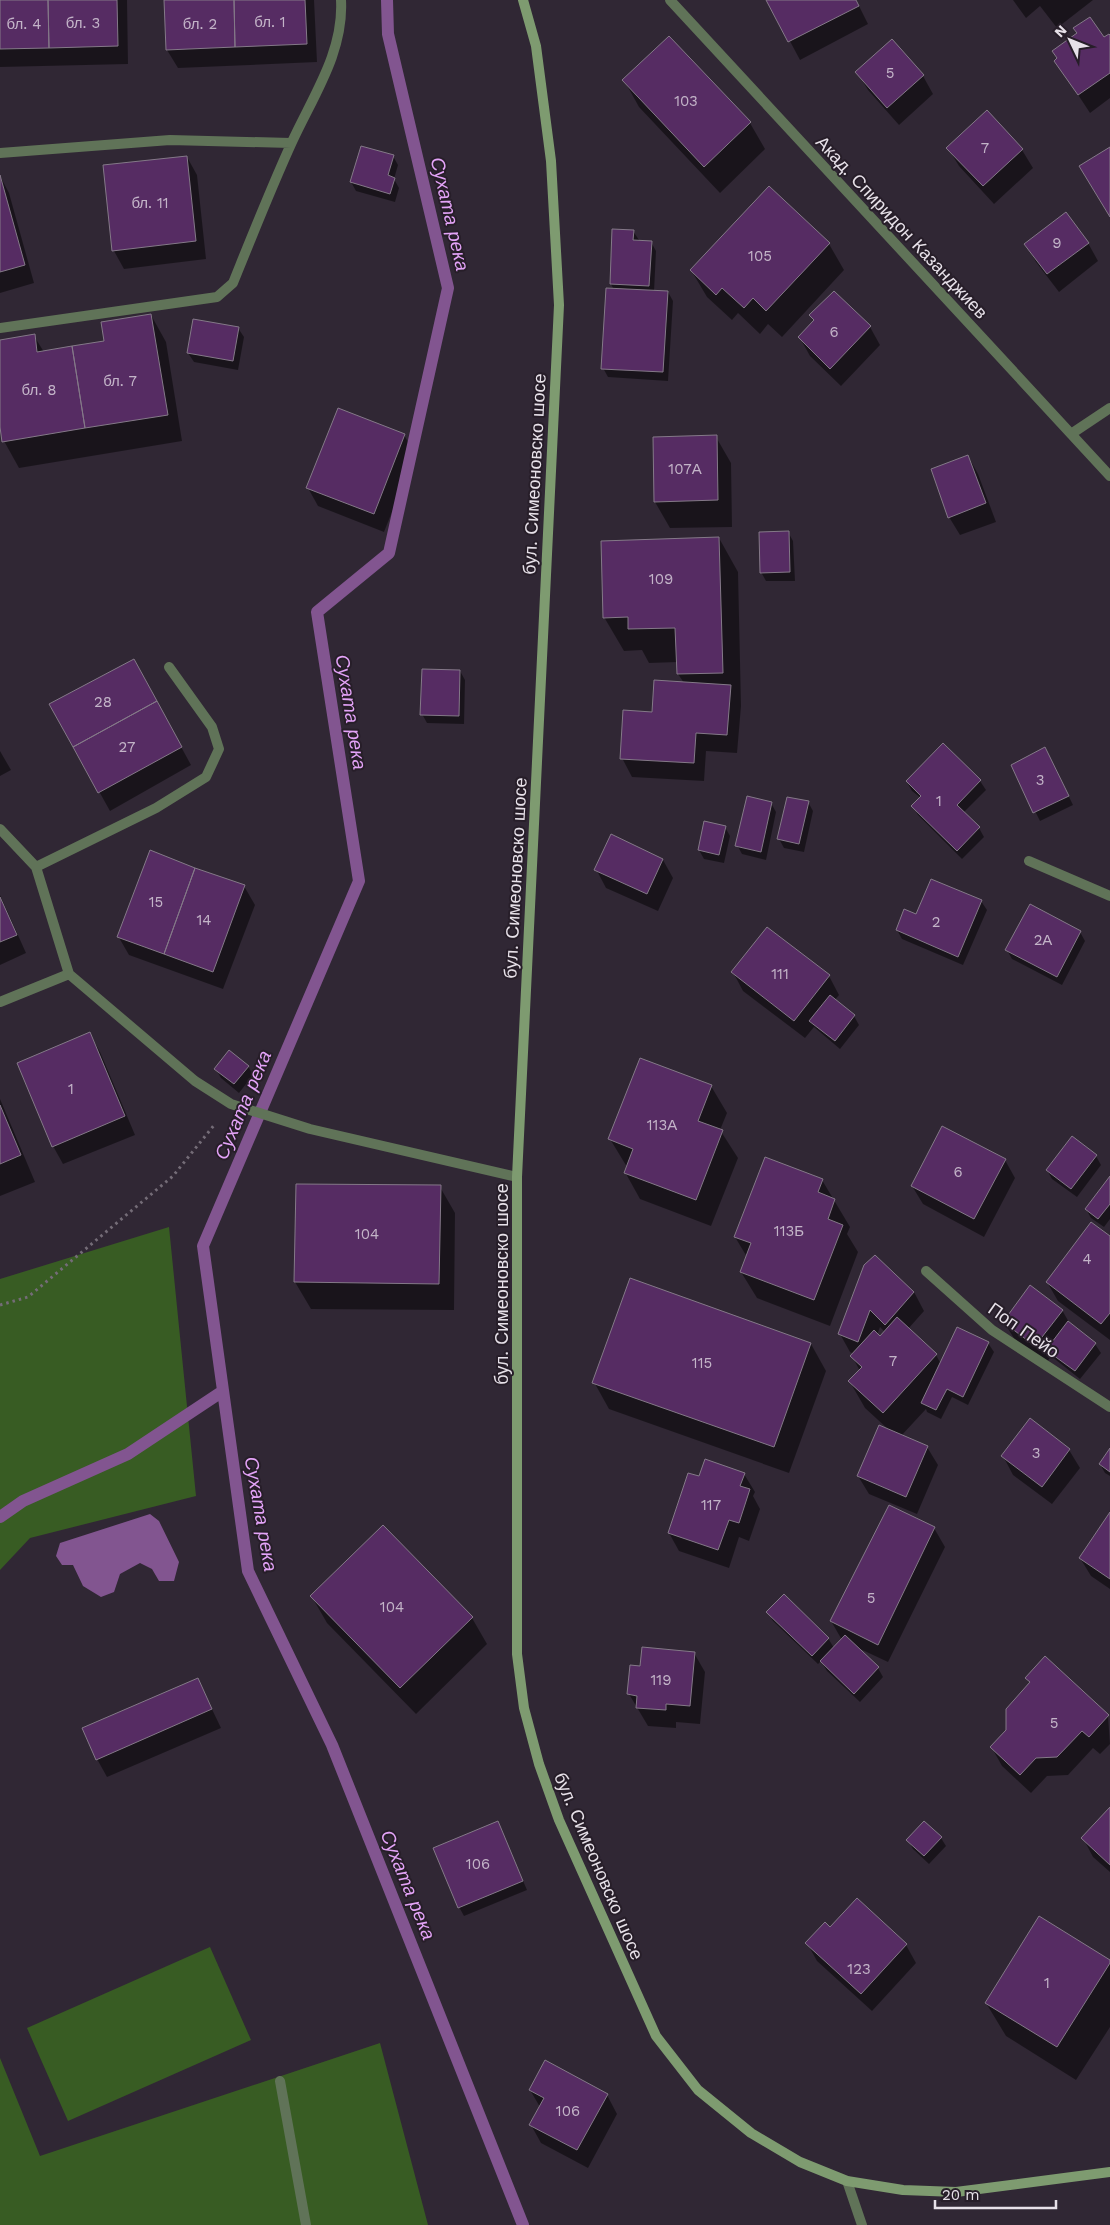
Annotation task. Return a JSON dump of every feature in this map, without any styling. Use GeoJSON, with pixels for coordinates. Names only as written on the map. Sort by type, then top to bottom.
{"type":"FeatureCollection","features":[{"type":"Feature","properties":{"kind":"street"},"geometry":{"type":"LineString","coordinates":[[0,328],[217,297],[232,283],[291,143],[336,48],[342,20],[341,0]]}},
{"type":"Feature","properties":{"kind":"street","name":"бул. Симеоновско шосе"},"geometry":{"type":"LineString","coordinates":[[523,0],[536,46],[551,160],[559,305],[517,1177],[517,1654],[524,1708],[539,1764],[558,1820],[656,2036],[698,2090],[751,2134],[800,2162],[847,2181],[903,2190],[956,2192],[1110,2172]]}},
{"type":"Feature","properties":{"kind":"street","name":"Акад. Спиридон Казанджиев"},"geometry":{"type":"LineString","coordinates":[[670,0],[1110,476]]}},
{"type":"Feature","properties":{"kind":"street"},"geometry":{"type":"LineString","coordinates":[[0,153],[170,140],[291,143]]}},
{"type":"Feature","properties":{"kind":"street"},"geometry":{"type":"LineString","coordinates":[[1071,434],[1110,408]]}},
{"type":"Feature","properties":{"kind":"street"},"geometry":{"type":"LineString","coordinates":[[36,866],[156,808],[206,777],[218,749],[212,727],[169,667]]}},
{"type":"Feature","properties":{"kind":"street"},"geometry":{"type":"LineString","coordinates":[[0,829],[36,866],[69,974],[195,1081],[231,1104],[310,1129],[517,1177]]}},
{"type":"Feature","properties":{"kind":"street"},"geometry":{"type":"LineString","coordinates":[[1029,861],[1110,896]]}},
{"type":"Feature","properties":{"kind":"street"},"geometry":{"type":"LineString","coordinates":[[0,1002],[69,974]]}},
{"type":"Feature","properties":{"kind":"street","name":"Поп Пейо"},"geometry":{"type":"LineString","coordinates":[[926,1271],[992,1330],[1110,1407]]}},
{"type":"Feature","properties":{"kind":"street"},"geometry":{"type":"LineString","coordinates":[[280,2080],[306,2225]]}},
{"type":"Feature","properties":{"kind":"street"},"geometry":{"type":"LineString","coordinates":[[847,2181],[862,2225]]}},
{"type":"Feature","properties":{"kind":"path"},"geometry":{"type":"LineString","coordinates":[[0,1305],[28,1297],[173,1176],[231,1104]]}},
{"type":"Feature","properties":{"kind":"green space"},"geometry":{"type":"Polygon","coordinates":[[[169,1227],[196,1496],[30,1538],[0,1570],[0,1279],[169,1227]]]}},
{"type":"Feature","properties":{"kind":"green space"},"geometry":{"type":"Polygon","coordinates":[[[210,1947],[251,2040],[68,2121],[27,2028],[210,1947]]]}},
{"type":"Feature","properties":{"kind":"green space"},"geometry":{"type":"Polygon","coordinates":[[[380,2043],[428,2225],[0,2225],[0,2058],[40,2156],[380,2043]]]}},
{"type":"Feature","properties":{"kind":"shaded area"},"geometry":{"type":"Polygon","coordinates":[[[150,1514],[159,1521],[179,1562],[174,1581],[159,1581],[152,1569],[140,1563],[120,1574],[114,1592],[101,1597],[83,1586],[73,1565],[62,1565],[56,1556],[60,1543],[150,1514]]]}},
{"type":"Feature","properties":{"kind":"building"},"geometry":{"type":"Polygon","coordinates":[[[0,0],[48,0],[49,48],[0,49],[0,0]]]}},
{"type":"Feature","properties":{"kind":"building"},"geometry":{"type":"Polygon","coordinates":[[[48,0],[117,0],[118,46],[49,48],[48,0]]]}},
{"type":"Feature","properties":{"kind":"building"},"geometry":{"type":"Polygon","coordinates":[[[164,0],[234,0],[235,47],[166,50],[164,0]]]}},
{"type":"Feature","properties":{"kind":"building"},"geometry":{"type":"Polygon","coordinates":[[[234,0],[305,0],[307,44],[235,47],[234,0]]]}},
{"type":"Feature","properties":{"kind":"building"},"geometry":{"type":"Polygon","coordinates":[[[766,0],[856,0],[859,6],[788,42],[766,0]]]}},
{"type":"Feature","properties":{"kind":"building"},"geometry":{"type":"Polygon","coordinates":[[[1090,17],[1104,37],[1110,35],[1110,73],[1078,95],[1054,61],[1057,58],[1052,51],[1077,33],[1073,28],[1090,17]]]}},
{"type":"Feature","properties":{"kind":"building"},"geometry":{"type":"Polygon","coordinates":[[[669,36],[751,122],[704,167],[622,80],[669,36]]]}},
{"type":"Feature","properties":{"kind":"building"},"geometry":{"type":"Polygon","coordinates":[[[892,39],[924,75],[887,108],[855,72],[892,39]]]}},
{"type":"Feature","properties":{"kind":"building"},"geometry":{"type":"Polygon","coordinates":[[[987,110],[1023,149],[983,186],[946,148],[987,110]]]}},
{"type":"Feature","properties":{"kind":"building"},"geometry":{"type":"Polygon","coordinates":[[[361,146],[394,155],[388,175],[395,178],[390,194],[350,182],[361,146]]]}},
{"type":"Feature","properties":{"kind":"building"},"geometry":{"type":"Polygon","coordinates":[[[1110,147],[1110,217],[1079,166],[1110,147]]]}},
{"type":"Feature","properties":{"kind":"building"},"geometry":{"type":"Polygon","coordinates":[[[187,156],[196,241],[112,251],[103,165],[187,156]]]}},
{"type":"Feature","properties":{"kind":"building"},"geometry":{"type":"Polygon","coordinates":[[[0,175],[25,265],[0,272],[0,175]]]}},
{"type":"Feature","properties":{"kind":"building"},"geometry":{"type":"Polygon","coordinates":[[[769,186],[830,243],[766,311],[753,298],[744,308],[722,288],[716,295],[690,270],[769,186]]]}},
{"type":"Feature","properties":{"kind":"building"},"geometry":{"type":"Polygon","coordinates":[[[1066,212],[1089,243],[1047,274],[1024,244],[1066,212]]]}},
{"type":"Feature","properties":{"kind":"building"},"geometry":{"type":"Polygon","coordinates":[[[612,229],[634,230],[633,240],[652,241],[649,286],[610,284],[612,229]]]}},
{"type":"Feature","properties":{"kind":"building"},"geometry":{"type":"Polygon","coordinates":[[[606,288],[668,291],[663,372],[601,369],[606,288]]]}},
{"type":"Feature","properties":{"kind":"building"},"geometry":{"type":"Polygon","coordinates":[[[834,291],[871,326],[830,369],[798,337],[814,320],[809,315],[834,291]]]}},
{"type":"Feature","properties":{"kind":"building"},"geometry":{"type":"Polygon","coordinates":[[[151,314],[168,415],[85,428],[72,346],[104,341],[101,322],[151,314]]]}},
{"type":"Feature","properties":{"kind":"building"},"geometry":{"type":"Polygon","coordinates":[[[193,319],[239,327],[233,361],[187,353],[193,319]]]}},
{"type":"Feature","properties":{"kind":"building"},"geometry":{"type":"Polygon","coordinates":[[[35,334],[37,352],[72,346],[85,428],[2,442],[0,427],[0,340],[35,334]]]}},
{"type":"Feature","properties":{"kind":"building"},"geometry":{"type":"Polygon","coordinates":[[[338,408],[405,434],[374,514],[306,488],[338,408]]]}},
{"type":"Feature","properties":{"kind":"building"},"geometry":{"type":"Polygon","coordinates":[[[717,435],[718,500],[654,502],[653,437],[717,435]]]}},
{"type":"Feature","properties":{"kind":"building"},"geometry":{"type":"Polygon","coordinates":[[[968,455],[986,503],[948,518],[931,469],[968,455]]]}},
{"type":"Feature","properties":{"kind":"building"},"geometry":{"type":"Polygon","coordinates":[[[789,531],[790,572],[760,573],[759,532],[789,531]]]}},
{"type":"Feature","properties":{"kind":"building"},"geometry":{"type":"Polygon","coordinates":[[[719,537],[723,673],[677,674],[675,628],[628,629],[628,617],[603,618],[601,541],[719,537]]]}},
{"type":"Feature","properties":{"kind":"building"},"geometry":{"type":"Polygon","coordinates":[[[134,659],[157,701],[73,747],[49,704],[134,659]]]}},
{"type":"Feature","properties":{"kind":"building"},"geometry":{"type":"Polygon","coordinates":[[[422,669],[460,670],[459,716],[420,715],[422,669]]]}},
{"type":"Feature","properties":{"kind":"building"},"geometry":{"type":"Polygon","coordinates":[[[654,680],[731,685],[727,735],[696,733],[694,763],[620,759],[623,710],[652,712],[654,680]]]}},
{"type":"Feature","properties":{"kind":"building"},"geometry":{"type":"Polygon","coordinates":[[[157,701],[182,747],[98,793],[73,747],[157,701]]]}},
{"type":"Feature","properties":{"kind":"building"},"geometry":{"type":"Polygon","coordinates":[[[943,743],[981,780],[957,805],[980,827],[957,851],[911,806],[921,796],[906,781],[943,743]]]}},
{"type":"Feature","properties":{"kind":"building"},"geometry":{"type":"Polygon","coordinates":[[[1045,747],[1069,796],[1033,813],[1011,765],[1045,747]]]}},
{"type":"Feature","properties":{"kind":"building"},"geometry":{"type":"Polygon","coordinates":[[[747,796],[772,802],[761,852],[735,846],[747,796]]]}},
{"type":"Feature","properties":{"kind":"building"},"geometry":{"type":"Polygon","coordinates":[[[787,797],[809,801],[799,844],[777,839],[787,797]]]}},
{"type":"Feature","properties":{"kind":"building"},"geometry":{"type":"Polygon","coordinates":[[[704,821],[726,826],[719,855],[698,850],[704,821]]]}},
{"type":"Feature","properties":{"kind":"building"},"geometry":{"type":"Polygon","coordinates":[[[611,834],[663,859],[647,894],[594,870],[611,834]]]}},
{"type":"Feature","properties":{"kind":"building"},"geometry":{"type":"Polygon","coordinates":[[[150,850],[195,868],[164,954],[117,937],[150,850]]]}},
{"type":"Feature","properties":{"kind":"building"},"geometry":{"type":"Polygon","coordinates":[[[195,868],[245,885],[213,972],[164,954],[195,868]]]}},
{"type":"Feature","properties":{"kind":"building"},"geometry":{"type":"Polygon","coordinates":[[[931,879],[982,900],[958,957],[896,930],[904,909],[916,914],[931,879]]]}},
{"type":"Feature","properties":{"kind":"building"},"geometry":{"type":"Polygon","coordinates":[[[0,897],[17,935],[0,942],[0,897]]]}},
{"type":"Feature","properties":{"kind":"building"},"geometry":{"type":"Polygon","coordinates":[[[1030,904],[1081,931],[1057,977],[1005,950],[1030,904]]]}},
{"type":"Feature","properties":{"kind":"building"},"geometry":{"type":"Polygon","coordinates":[[[767,927],[830,975],[794,1021],[731,972],[767,927]]]}},
{"type":"Feature","properties":{"kind":"building"},"geometry":{"type":"Polygon","coordinates":[[[830,995],[855,1015],[835,1041],[809,1021],[830,995]]]}},
{"type":"Feature","properties":{"kind":"building"},"geometry":{"type":"Polygon","coordinates":[[[90,1032],[125,1116],[52,1147],[17,1063],[90,1032]]]}},
{"type":"Feature","properties":{"kind":"building"},"geometry":{"type":"Polygon","coordinates":[[[229,1050],[249,1066],[234,1084],[214,1069],[229,1050]]]}},
{"type":"Feature","properties":{"kind":"building"},"geometry":{"type":"Polygon","coordinates":[[[640,1058],[712,1085],[698,1121],[723,1130],[696,1200],[624,1173],[633,1149],[608,1139],[640,1058]]]}},
{"type":"Feature","properties":{"kind":"building"},"geometry":{"type":"Polygon","coordinates":[[[0,1105],[21,1155],[0,1164],[0,1105]]]}},
{"type":"Feature","properties":{"kind":"building"},"geometry":{"type":"Polygon","coordinates":[[[942,1126],[1006,1159],[974,1219],[911,1186],[942,1126]]]}},
{"type":"Feature","properties":{"kind":"building"},"geometry":{"type":"Polygon","coordinates":[[[1072,1136],[1097,1155],[1071,1189],[1046,1170],[1072,1136]]]}},
{"type":"Feature","properties":{"kind":"building"},"geometry":{"type":"Polygon","coordinates":[[[765,1157],[823,1179],[818,1192],[835,1199],[828,1219],[843,1225],[814,1300],[740,1272],[751,1243],[734,1237],[765,1157]]]}},
{"type":"Feature","properties":{"kind":"building"},"geometry":{"type":"Polygon","coordinates":[[[1110,1176],[1110,1204],[1098,1219],[1085,1209],[1110,1176]]]}},
{"type":"Feature","properties":{"kind":"building"},"geometry":{"type":"Polygon","coordinates":[[[296,1184],[441,1185],[439,1284],[294,1282],[296,1184]]]}},
{"type":"Feature","properties":{"kind":"building"},"geometry":{"type":"Polygon","coordinates":[[[1091,1222],[1110,1236],[1110,1313],[1101,1324],[1046,1282],[1091,1222]]]}},
{"type":"Feature","properties":{"kind":"building"},"geometry":{"type":"Polygon","coordinates":[[[875,1255],[914,1292],[885,1325],[870,1310],[858,1342],[838,1334],[864,1265],[875,1255]]]}},
{"type":"Feature","properties":{"kind":"building"},"geometry":{"type":"Polygon","coordinates":[[[630,1278],[811,1343],[774,1447],[592,1383],[630,1278]]]}},
{"type":"Feature","properties":{"kind":"building"},"geometry":{"type":"Polygon","coordinates":[[[1030,1285],[1063,1310],[1035,1346],[1003,1322],[1030,1285]]]}},
{"type":"Feature","properties":{"kind":"building"},"geometry":{"type":"Polygon","coordinates":[[[897,1317],[937,1354],[883,1413],[848,1381],[862,1367],[850,1356],[874,1330],[880,1336],[897,1317]]]}},
{"type":"Feature","properties":{"kind":"building"},"geometry":{"type":"Polygon","coordinates":[[[1068,1321],[1096,1343],[1075,1371],[1046,1350],[1068,1321]]]}},
{"type":"Feature","properties":{"kind":"building"},"geometry":{"type":"Polygon","coordinates":[[[957,1327],[989,1342],[963,1397],[947,1389],[936,1410],[921,1403],[957,1327]]]}},
{"type":"Feature","properties":{"kind":"building"},"geometry":{"type":"Polygon","coordinates":[[[1030,1418],[1070,1449],[1042,1487],[1001,1456],[1030,1418]]]}},
{"type":"Feature","properties":{"kind":"building"},"geometry":{"type":"Polygon","coordinates":[[[879,1425],[928,1446],[906,1497],[857,1476],[879,1425]]]}},
{"type":"Feature","properties":{"kind":"building"},"geometry":{"type":"Polygon","coordinates":[[[1110,1448],[1110,1472],[1099,1464],[1110,1448]]]}},
{"type":"Feature","properties":{"kind":"building"},"geometry":{"type":"Polygon","coordinates":[[[705,1459],[745,1473],[740,1486],[750,1489],[739,1523],[729,1520],[718,1550],[668,1533],[688,1473],[699,1476],[705,1459]]]}},
{"type":"Feature","properties":{"kind":"building"},"geometry":{"type":"Polygon","coordinates":[[[889,1505],[935,1527],[878,1645],[830,1621],[889,1505]]]}},
{"type":"Feature","properties":{"kind":"building"},"geometry":{"type":"Polygon","coordinates":[[[1110,1512],[1110,1579],[1079,1558],[1110,1512]]]}},
{"type":"Feature","properties":{"kind":"building"},"geometry":{"type":"Polygon","coordinates":[[[383,1525],[473,1617],[400,1688],[310,1596],[383,1525]]]}},
{"type":"Feature","properties":{"kind":"building"},"geometry":{"type":"Polygon","coordinates":[[[784,1594],[829,1638],[812,1656],[766,1612],[784,1594]]]}},
{"type":"Feature","properties":{"kind":"building"},"geometry":{"type":"Polygon","coordinates":[[[845,1635],[879,1667],[854,1694],[820,1661],[845,1635]]]}},
{"type":"Feature","properties":{"kind":"building"},"geometry":{"type":"Polygon","coordinates":[[[642,1647],[695,1652],[690,1706],[666,1704],[666,1710],[636,1708],[637,1696],[627,1694],[630,1665],[640,1666],[642,1647]]]}},
{"type":"Feature","properties":{"kind":"building"},"geometry":{"type":"Polygon","coordinates":[[[1045,1656],[1109,1715],[1089,1737],[1082,1731],[1057,1757],[1036,1758],[1020,1775],[990,1747],[1006,1730],[1006,1709],[1030,1682],[1025,1678],[1045,1656]]]}},
{"type":"Feature","properties":{"kind":"building"},"geometry":{"type":"Polygon","coordinates":[[[198,1678],[212,1709],[96,1760],[82,1728],[198,1678]]]}},
{"type":"Feature","properties":{"kind":"building"},"geometry":{"type":"Polygon","coordinates":[[[1110,1807],[1110,1865],[1081,1838],[1110,1807]]]}},
{"type":"Feature","properties":{"kind":"building"},"geometry":{"type":"Polygon","coordinates":[[[498,1821],[523,1881],[458,1908],[433,1848],[498,1821]]]}},
{"type":"Feature","properties":{"kind":"building"},"geometry":{"type":"Polygon","coordinates":[[[924,1821],[942,1837],[924,1856],[906,1840],[924,1821]]]}},
{"type":"Feature","properties":{"kind":"building"},"geometry":{"type":"Polygon","coordinates":[[[857,1898],[907,1944],[861,1994],[805,1943],[825,1922],[830,1927],[857,1898]]]}},
{"type":"Feature","properties":{"kind":"building"},"geometry":{"type":"Polygon","coordinates":[[[1039,1916],[1110,1960],[1110,1963],[1057,2047],[985,2003],[1039,1916]]]}},
{"type":"Feature","properties":{"kind":"building"},"geometry":{"type":"Polygon","coordinates":[[[545,2060],[608,2094],[577,2150],[529,2125],[544,2098],[529,2090],[545,2060]]]}},
{"type":"Feature","properties":{"kind":"waterway","name":"Сухата река"},"geometry":{"type":"LineString","coordinates":[[387,0],[388,34],[448,288],[389,553],[317,612],[359,881],[203,1246],[248,1571],[332,1745],[523,2225]]}},
{"type":"Feature","properties":{"kind":"waterway"},"geometry":{"type":"LineString","coordinates":[[0,1517],[23,1501],[128,1454],[223,1391]]}}]}
